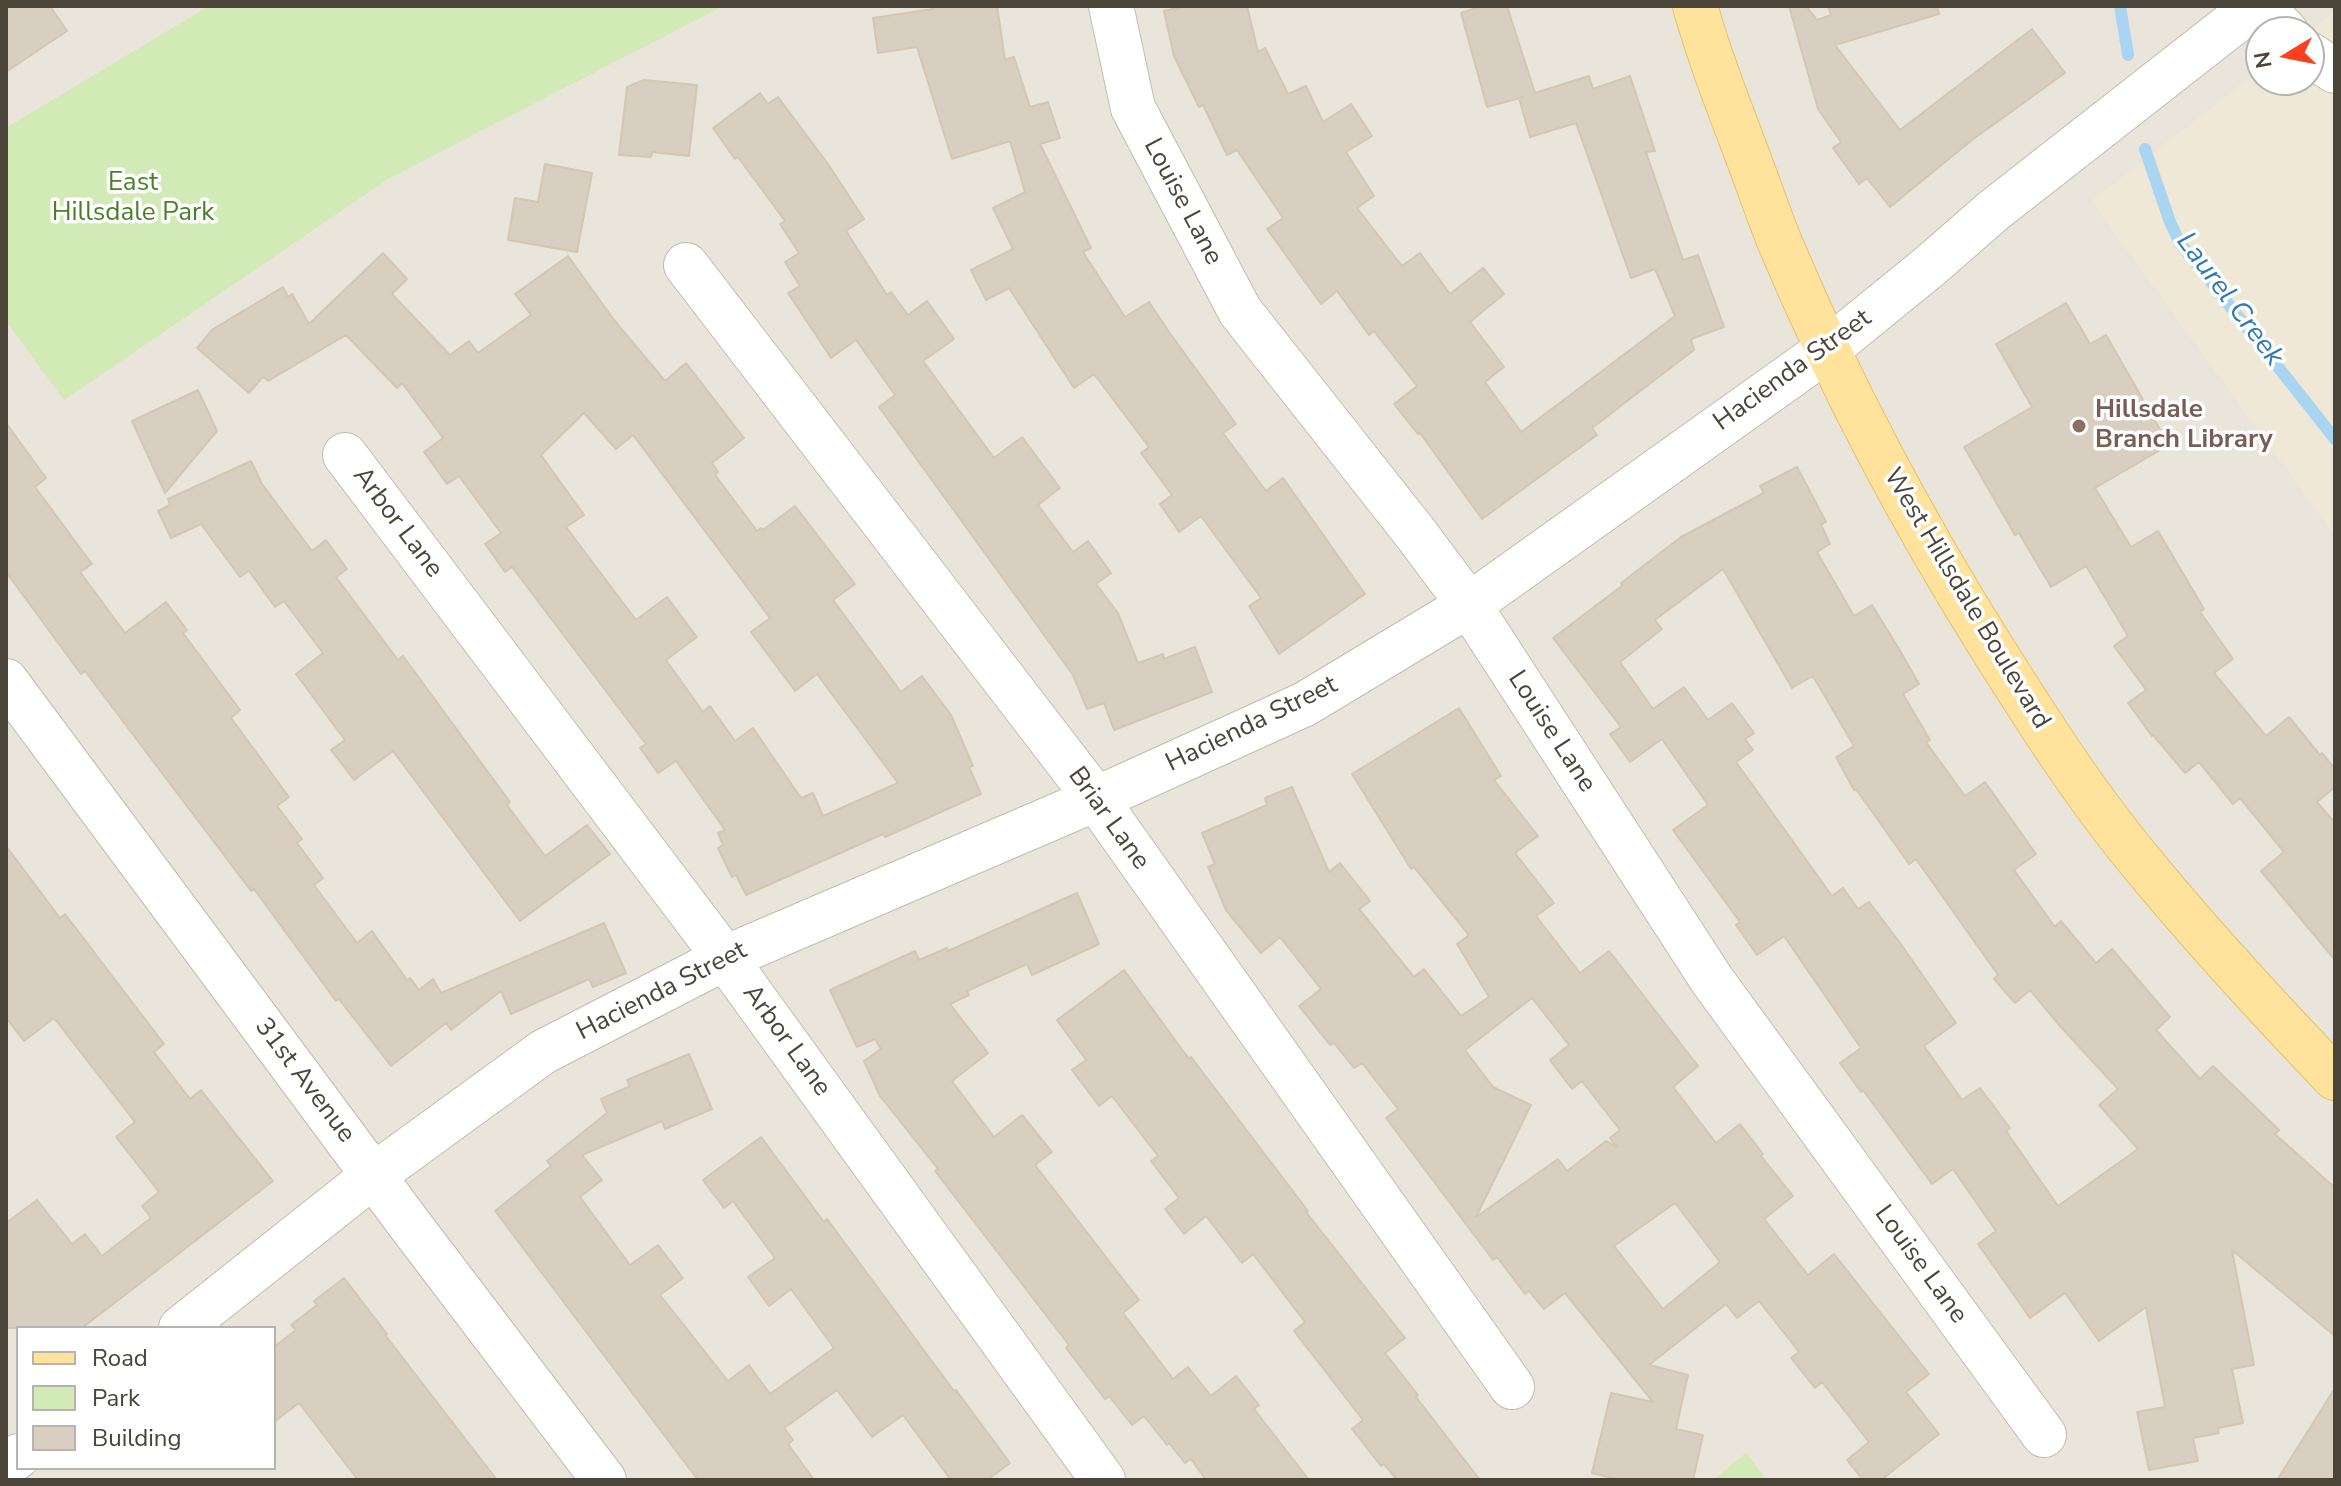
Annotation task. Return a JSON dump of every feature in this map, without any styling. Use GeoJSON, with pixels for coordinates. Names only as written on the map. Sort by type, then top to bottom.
{"type":"FeatureCollection","features":[{"type":"Feature","properties":{"kind":"main road","name":"West Hillsdale Boulevard"},"geometry":{"type":"LineString","coordinates":[[1695,6],[1708,51],[1783,251],[1888,473],[1931,549],[2024,699],[2138,859],[2201,934],[2335,1078]]}},
{"type":"Feature","properties":{"kind":"street","name":"Louise Lane"},"geometry":{"type":"LineString","coordinates":[[1111,6],[1133,108],[1240,311],[1469,605],[1712,980],[2044,1435]]}},
{"type":"Feature","properties":{"kind":"street","name":"Hacienda Street"},"geometry":{"type":"LineString","coordinates":[[184,1326],[374,1175],[543,1052],[725,958],[1096,799],[1305,704],[1469,605],[1828,349],[1993,211],[2255,6]]}},
{"type":"Feature","properties":{"kind":"street","name":"Briar Lane"},"geometry":{"type":"LineString","coordinates":[[686,265],[1096,799],[1512,1387]]}},
{"type":"Feature","properties":{"kind":"street","name":"Arbor Lane"},"geometry":{"type":"LineString","coordinates":[[345,455],[725,958],[1103,1480]]}},
{"type":"Feature","properties":{"kind":"street","name":"31st Avenue"},"geometry":{"type":"LineString","coordinates":[[6,681],[604,1480]]}},
{"type":"Feature","properties":{"kind":"shaded area"},"geometry":{"type":"Polygon","coordinates":[[[6,6],[2335,6],[2335,1480],[6,1480],[6,6]]]}},
{"type":"Feature","properties":{"kind":"shaded area"},"geometry":{"type":"Polygon","coordinates":[[[2335,11],[2335,536],[2091,201],[2245,81],[2245,96],[2325,96],[2325,19],[2335,11]]]}},
{"type":"Feature","properties":{"kind":"green space","name":"East Hillsdale Park"},"geometry":{"type":"Polygon","coordinates":[[[209,6],[723,6],[388,179],[64,400],[6,321],[6,128],[209,6]]]}},
{"type":"Feature","properties":{"kind":"green space"},"geometry":{"type":"Polygon","coordinates":[[[1746,1453],[1767,1480],[1713,1480],[1746,1453]]]}},
{"type":"Feature","properties":{"kind":"building"},"geometry":{"type":"Polygon","coordinates":[[[6,6],[50,6],[67,31],[6,72],[6,6]]]}},
{"type":"Feature","properties":{"kind":"building"},"geometry":{"type":"Polygon","coordinates":[[[932,6],[997,6],[1005,60],[1014,57],[1030,107],[1048,102],[1060,138],[1040,144],[1091,248],[1083,252],[1125,317],[1149,302],[1236,424],[1223,433],[1266,491],[1283,478],[1365,594],[1279,654],[1249,606],[1261,598],[1201,516],[1179,532],[1160,504],[1172,495],[1141,453],[1149,447],[1094,374],[1074,388],[1009,288],[986,300],[971,270],[1013,249],[993,208],[1025,192],[1010,141],[952,159],[917,47],[878,53],[873,18],[933,9],[932,6]]]}},
{"type":"Feature","properties":{"kind":"building"},"geometry":{"type":"Polygon","coordinates":[[[1185,6],[1247,6],[1258,52],[1265,48],[1288,94],[1306,86],[1323,122],[1351,104],[1372,136],[1346,152],[1374,196],[1357,208],[1402,266],[1420,253],[1450,294],[1483,268],[1504,294],[1470,322],[1504,367],[1485,382],[1521,432],[1675,316],[1655,269],[1631,278],[1576,123],[1530,137],[1519,98],[1487,107],[1461,13],[1482,6],[1507,6],[1535,93],[1589,76],[1593,89],[1630,76],[1655,151],[1646,152],[1683,260],[1698,255],[1724,327],[1691,339],[1694,350],[1592,428],[1597,435],[1482,519],[1420,433],[1394,404],[1417,386],[1374,331],[1369,335],[1337,291],[1321,304],[1267,229],[1283,218],[1237,150],[1227,155],[1203,105],[1199,107],[1174,56],[1164,11],[1185,6]]]}},
{"type":"Feature","properties":{"kind":"building"},"geometry":{"type":"Polygon","coordinates":[[[1789,6],[1806,6],[1817,20],[1831,15],[1828,6],[1937,6],[1939,14],[1835,45],[1900,130],[2032,29],[2065,73],[1972,140],[1890,207],[1867,178],[1859,184],[1833,148],[1841,142],[1818,109],[1789,6]]]}},
{"type":"Feature","properties":{"kind":"building"},"geometry":{"type":"Polygon","coordinates":[[[644,80],[697,85],[689,156],[652,152],[651,157],[619,155],[627,87],[644,80]]]}},
{"type":"Feature","properties":{"kind":"building"},"geometry":{"type":"Polygon","coordinates":[[[760,93],[768,104],[778,97],[864,219],[846,231],[887,295],[891,292],[908,315],[927,301],[954,339],[923,361],[994,458],[1022,437],[1060,488],[1038,505],[1073,552],[1088,541],[1111,573],[1096,584],[1118,613],[1138,663],[1163,654],[1164,659],[1195,647],[1212,692],[1114,730],[1104,703],[1087,709],[1073,675],[879,407],[895,395],[856,340],[831,358],[788,293],[800,286],[785,262],[799,253],[780,224],[785,221],[713,128],[760,93]]]}},
{"type":"Feature","properties":{"kind":"building"},"geometry":{"type":"Polygon","coordinates":[[[545,164],[592,173],[577,252],[508,240],[515,198],[538,202],[545,164]]]}},
{"type":"Feature","properties":{"kind":"building"},"geometry":{"type":"Polygon","coordinates":[[[383,253],[407,279],[392,294],[450,355],[469,341],[478,353],[531,315],[515,294],[568,256],[614,320],[665,381],[686,363],[744,438],[712,463],[718,472],[715,475],[757,531],[763,530],[795,506],[855,584],[833,600],[901,692],[922,676],[951,715],[973,766],[969,767],[981,794],[746,895],[736,875],[732,877],[718,848],[723,845],[718,833],[725,830],[676,761],[658,773],[640,748],[646,744],[512,567],[505,572],[485,544],[501,533],[459,476],[447,484],[424,452],[443,438],[402,383],[397,388],[346,335],[268,381],[264,377],[249,393],[197,348],[213,329],[283,287],[288,297],[292,294],[309,324],[383,253]],[[584,413],[541,455],[584,515],[566,527],[636,620],[667,597],[697,637],[666,660],[703,712],[710,706],[735,741],[753,728],[801,798],[813,793],[823,816],[898,783],[817,674],[795,691],[751,632],[770,618],[633,435],[616,449],[584,413]]]}},
{"type":"Feature","properties":{"kind":"building"},"geometry":{"type":"Polygon","coordinates":[[[2066,303],[2090,344],[2106,335],[2169,445],[2095,488],[2131,547],[2158,531],[2204,609],[2200,612],[2233,659],[2214,673],[2266,736],[2289,717],[2335,769],[2335,787],[2317,802],[2335,823],[2335,960],[2261,871],[2284,852],[2240,798],[2233,804],[2199,762],[2185,773],[2128,703],[2146,690],[2114,646],[2128,636],[2086,566],[2051,587],[2019,533],[2015,535],[1964,447],[2032,407],[1996,344],[2066,303]]]}},
{"type":"Feature","properties":{"kind":"building"},"geometry":{"type":"Polygon","coordinates":[[[198,390],[217,431],[165,493],[132,421],[198,390]]]}},
{"type":"Feature","properties":{"kind":"building"},"geometry":{"type":"Polygon","coordinates":[[[6,423],[46,478],[35,487],[92,564],[80,572],[125,633],[166,602],[187,630],[183,633],[240,710],[231,718],[289,797],[277,806],[302,839],[297,843],[323,878],[314,885],[357,943],[372,931],[407,980],[410,978],[419,990],[433,979],[441,993],[604,923],[626,973],[593,987],[589,979],[511,1014],[501,991],[451,1030],[446,1023],[391,1066],[339,999],[336,1001],[254,889],[251,891],[85,671],[81,674],[6,572],[6,423]]]}},
{"type":"Feature","properties":{"kind":"building"},"geometry":{"type":"Polygon","coordinates":[[[251,461],[262,484],[312,551],[326,540],[347,569],[336,577],[398,660],[403,656],[510,802],[507,805],[545,856],[587,825],[610,854],[520,921],[393,751],[354,780],[331,750],[345,740],[296,674],[323,653],[284,601],[275,607],[249,571],[240,577],[201,524],[171,538],[158,511],[170,505],[168,499],[251,461]]]}},
{"type":"Feature","properties":{"kind":"building"},"geometry":{"type":"Polygon","coordinates":[[[1797,467],[1826,522],[1821,525],[1830,544],[1817,552],[1854,616],[1872,605],[1899,649],[1919,684],[1903,694],[1930,740],[1926,742],[1965,796],[1985,782],[2036,854],[2014,870],[2055,927],[2061,921],[2096,963],[2112,949],[2170,1017],[2156,1030],[2200,1079],[2213,1066],[2279,1130],[2275,1134],[2335,1188],[2335,1336],[2232,1250],[2254,1365],[2232,1369],[2243,1423],[2218,1428],[2219,1433],[2193,1438],[2198,1461],[2149,1470],[2137,1412],[2165,1407],[2146,1307],[2099,1341],[2065,1293],[2030,1318],[1978,1244],[1996,1231],[1953,1169],[1932,1184],[1840,1063],[1861,1048],[1784,936],[1757,955],[1736,925],[1740,922],[1673,830],[1708,805],[1662,739],[1630,762],[1610,734],[1621,727],[1553,638],[1681,537],[1764,493],[1760,486],[1797,467]],[[1723,569],[1655,620],[1662,629],[1620,662],[1653,709],[1684,687],[1708,720],[1732,703],[1754,733],[1745,739],[1753,750],[1736,762],[1832,896],[1843,888],[1858,909],[1869,902],[1900,943],[1956,1023],[1924,1046],[1962,1100],[1980,1088],[2010,1128],[2006,1131],[2058,1206],[2138,1149],[2099,1105],[2118,1089],[2030,990],[2015,1003],[1994,979],[1998,975],[1916,859],[1909,864],[1854,790],[1836,757],[1854,746],[1813,676],[1792,688],[1723,569]]]}},
{"type":"Feature","properties":{"kind":"building"},"geometry":{"type":"Polygon","coordinates":[[[1459,708],[1501,776],[1494,780],[1538,836],[1515,853],[1554,903],[1536,916],[1580,973],[1609,951],[1698,1066],[1673,1087],[1716,1143],[1740,1124],[1793,1196],[1764,1219],[1808,1275],[1834,1254],[1929,1374],[1906,1392],[1939,1434],[1881,1480],[1863,1480],[1847,1460],[1869,1442],[1822,1382],[1815,1388],[1791,1358],[1799,1352],[1759,1301],[1737,1318],[1726,1304],[1649,1365],[1688,1375],[1676,1429],[1703,1435],[1693,1480],[1620,1480],[1592,1473],[1611,1393],[1653,1402],[1565,1293],[1544,1309],[1529,1291],[1525,1294],[1497,1257],[1493,1260],[1386,1118],[1398,1109],[1362,1063],[1354,1068],[1334,1043],[1330,1045],[1299,1006],[1321,989],[1280,937],[1261,953],[1226,910],[1208,867],[1215,864],[1202,833],[1267,805],[1265,798],[1292,787],[1329,872],[1340,863],[1370,901],[1359,909],[1414,977],[1424,969],[1461,1016],[1489,997],[1457,944],[1469,935],[1414,867],[1411,869],[1352,774],[1459,708]],[[1532,998],[1465,1050],[1493,1087],[1531,1105],[1476,1217],[1558,1159],[1567,1171],[1606,1141],[1617,1147],[1610,1138],[1620,1130],[1582,1081],[1572,1089],[1550,1060],[1569,1045],[1532,998]],[[1675,1203],[1614,1246],[1663,1309],[1720,1262],[1675,1203]]]}},
{"type":"Feature","properties":{"kind":"building"},"geometry":{"type":"Polygon","coordinates":[[[6,846],[60,918],[65,914],[164,1044],[154,1052],[190,1099],[201,1090],[273,1181],[85,1326],[6,1328],[6,1223],[37,1200],[72,1244],[85,1234],[102,1256],[151,1218],[142,1206],[159,1192],[116,1137],[135,1122],[54,1018],[24,1041],[6,1018],[6,846]]]}},
{"type":"Feature","properties":{"kind":"building"},"geometry":{"type":"Polygon","coordinates":[[[1077,893],[1099,944],[1032,975],[1027,964],[967,991],[969,995],[950,1004],[988,1053],[952,1081],[994,1137],[1022,1115],[1052,1152],[1035,1165],[1139,1300],[1123,1313],[1173,1379],[1188,1367],[1211,1396],[1236,1376],[1259,1405],[1254,1409],[1309,1480],[1206,1480],[1191,1459],[1185,1463],[1144,1416],[1132,1425],[1109,1396],[1105,1399],[1066,1348],[1069,1345],[880,1096],[864,1061],[881,1049],[875,1039],[857,1047],[830,990],[915,951],[919,960],[947,948],[948,951],[1077,893]]]}},
{"type":"Feature","properties":{"kind":"building"},"geometry":{"type":"Polygon","coordinates":[[[1124,970],[1405,1338],[1385,1353],[1480,1480],[1397,1480],[1384,1464],[1381,1466],[1352,1429],[1363,1420],[1294,1331],[1305,1322],[1253,1254],[1242,1263],[1206,1216],[1184,1234],[1165,1209],[1179,1198],[1151,1161],[1158,1156],[1112,1096],[1099,1106],[1072,1070],[1086,1060],[1057,1020],[1124,970]]]}},
{"type":"Feature","properties":{"kind":"building"},"geometry":{"type":"Polygon","coordinates":[[[689,1054],[712,1109],[665,1129],[662,1121],[582,1155],[602,1180],[580,1197],[630,1265],[658,1245],[683,1278],[660,1295],[728,1381],[749,1365],[770,1394],[834,1348],[791,1289],[769,1306],[748,1277],[775,1258],[733,1201],[724,1208],[703,1180],[761,1137],[824,1222],[827,1219],[1010,1463],[987,1480],[951,1480],[903,1415],[872,1437],[837,1390],[784,1428],[793,1440],[788,1444],[814,1480],[698,1480],[495,1211],[551,1166],[547,1161],[607,1113],[601,1099],[630,1086],[627,1080],[689,1054]]]}},
{"type":"Feature","properties":{"kind":"building"},"geometry":{"type":"Polygon","coordinates":[[[344,1278],[497,1480],[358,1480],[299,1403],[276,1420],[276,1345],[296,1330],[291,1325],[317,1305],[314,1301],[344,1278]]]}},
{"type":"Feature","properties":{"kind":"building"},"geometry":{"type":"Polygon","coordinates":[[[2335,1388],[2335,1480],[2277,1480],[2335,1388]]]}},
{"type":"Feature","properties":{"kind":"waterway","name":"Laurel Creek"},"geometry":{"type":"LineString","coordinates":[[2120,6],[2128,55]]}},
{"type":"Feature","properties":{"kind":"waterway","name":"Laurel Creek"},"geometry":{"type":"LineString","coordinates":[[2145,149],[2180,243],[2335,439]]}},
{"type":"Feature","properties":{"kind":"place","name":"Hillsdale Branch Library"},"geometry":{"type":"Point","coordinates":[2079,426]}}]}
